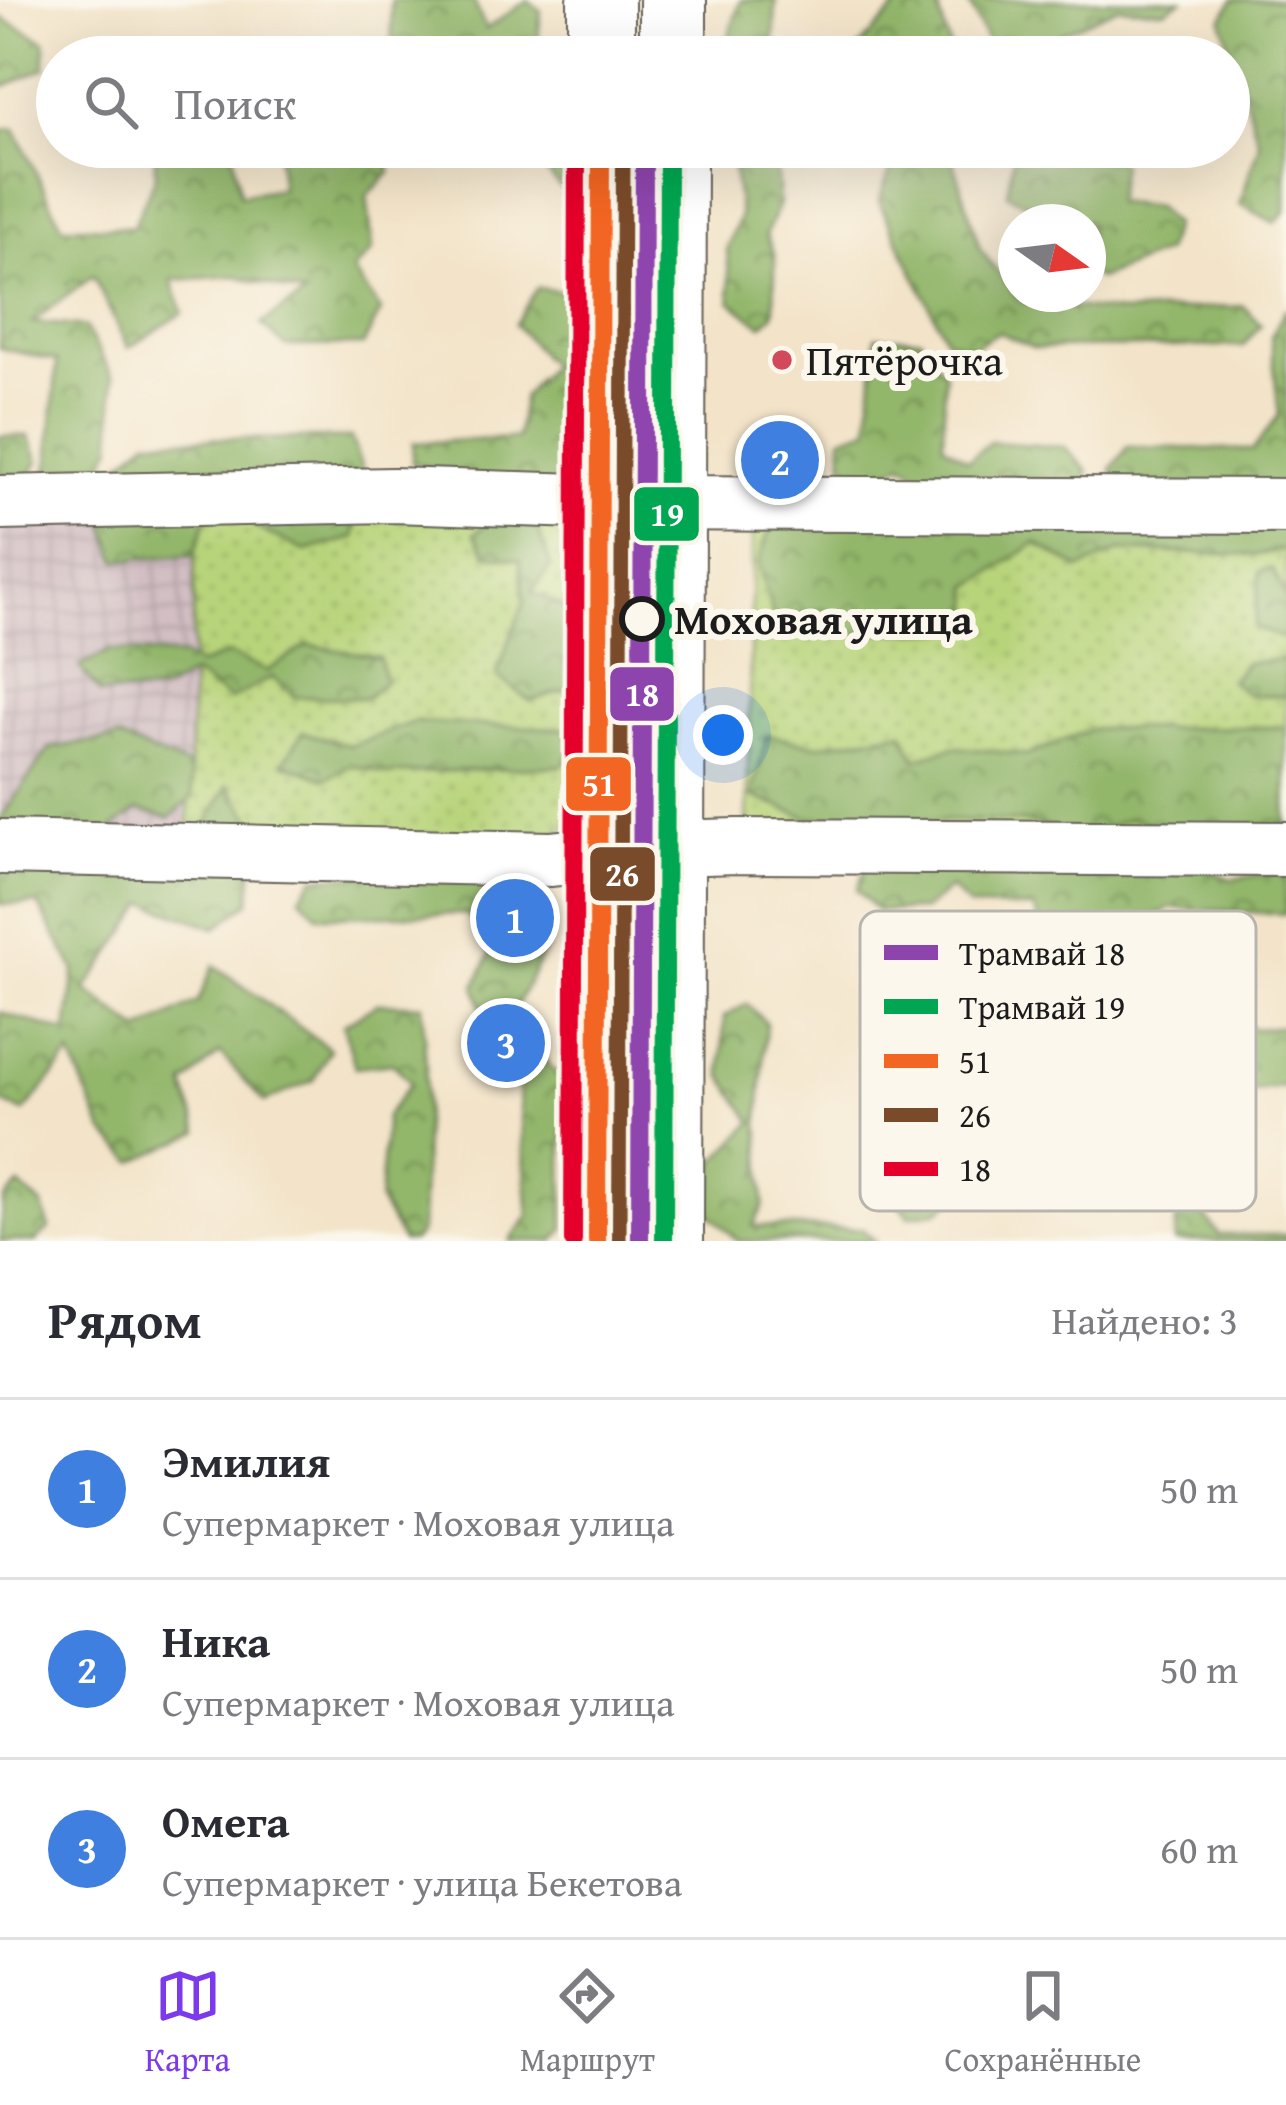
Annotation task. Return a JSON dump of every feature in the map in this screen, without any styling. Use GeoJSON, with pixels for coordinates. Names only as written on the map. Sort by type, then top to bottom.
{"type":"FeatureCollection","features":[{"type":"Feature","properties":{"kind":"main road"},"geometry":{"type":"LineString","coordinates":[[601,0],[601,36]]}},
{"type":"Feature","properties":{"kind":"main road"},"geometry":{"type":"LineString","coordinates":[[673,0],[673,36]]}},
{"type":"Feature","properties":{"kind":"main road"},"geometry":{"type":"LineString","coordinates":[[597,1241],[601,168]]}},
{"type":"Feature","properties":{"kind":"main road"},"geometry":{"type":"LineString","coordinates":[[670,1241],[673,168]]}},
{"type":"Feature","properties":{"kind":"street"},"geometry":{"type":"LineString","coordinates":[[0,503],[393,495],[671,503],[1286,506]]}},
{"type":"Feature","properties":{"kind":"street"},"geometry":{"type":"LineString","coordinates":[[0,847],[551,860],[671,847],[1286,849]]}},
{"type":"Feature","properties":{"kind":"shaded area"},"geometry":{"type":"Polygon","coordinates":[[[196,511],[188,834],[0,834],[0,512],[196,511]]]}},
{"type":"Feature","properties":{"kind":"green space"},"geometry":{"type":"Polygon","coordinates":[[[391,0],[473,0],[486,29],[528,0],[541,11],[538,36],[392,36],[391,0]]]}},
{"type":"Feature","properties":{"kind":"green space"},"geometry":{"type":"Polygon","coordinates":[[[741,0],[776,0],[774,36],[729,36],[741,0]]]}},
{"type":"Feature","properties":{"kind":"green space"},"geometry":{"type":"Polygon","coordinates":[[[904,0],[936,0],[947,36],[870,36],[904,0]]]}},
{"type":"Feature","properties":{"kind":"green space"},"geometry":{"type":"Polygon","coordinates":[[[967,0],[1182,0],[1165,10],[1118,7],[1058,36],[985,36],[967,0]]]}},
{"type":"Feature","properties":{"kind":"green space"},"geometry":{"type":"Polygon","coordinates":[[[1233,0],[1286,0],[1286,212],[1275,223],[1240,204],[1259,143],[1250,113],[1250,36],[1227,36],[1222,20],[1233,0]]]}},
{"type":"Feature","properties":{"kind":"green space"},"geometry":{"type":"Polygon","coordinates":[[[0,17],[36,36],[36,72],[5,86],[0,83],[0,17]]]}},
{"type":"Feature","properties":{"kind":"green space"},"geometry":{"type":"Polygon","coordinates":[[[15,129],[62,226],[133,227],[155,168],[236,168],[240,195],[281,188],[279,168],[389,168],[390,173],[367,196],[373,250],[353,271],[381,311],[363,345],[285,346],[261,324],[305,295],[236,276],[172,280],[183,313],[128,348],[93,276],[32,322],[85,327],[113,377],[113,445],[87,496],[46,497],[57,361],[0,348],[0,130],[15,129]]]}},
{"type":"Feature","properties":{"kind":"green space"},"geometry":{"type":"Polygon","coordinates":[[[542,168],[590,168],[584,192],[563,189],[542,168]]]}},
{"type":"Feature","properties":{"kind":"green space"},"geometry":{"type":"Polygon","coordinates":[[[733,168],[776,168],[779,203],[766,235],[775,257],[774,314],[762,325],[731,302],[727,248],[740,216],[733,168]]]}},
{"type":"Feature","properties":{"kind":"green space"},"geometry":{"type":"Polygon","coordinates":[[[891,168],[956,168],[980,249],[998,272],[998,312],[1124,313],[1243,306],[1261,325],[1243,346],[1034,348],[998,332],[971,348],[946,339],[879,201],[891,168]]]}},
{"type":"Feature","properties":{"kind":"green space"},"geometry":{"type":"Polygon","coordinates":[[[1011,168],[1120,168],[1115,202],[1156,207],[1173,225],[1165,252],[1106,276],[1106,204],[1027,204],[1007,194],[1011,168]]]}},
{"type":"Feature","properties":{"kind":"green space"},"geometry":{"type":"Polygon","coordinates":[[[537,288],[567,292],[586,331],[603,417],[564,448],[574,482],[528,492],[412,463],[413,443],[517,438],[523,397],[550,365],[515,324],[537,288]]]}},
{"type":"Feature","properties":{"kind":"green space"},"geometry":{"type":"Polygon","coordinates":[[[1286,308],[1286,491],[1119,501],[1112,468],[1128,447],[1253,450],[1279,415],[1271,337],[1286,308]]]}},
{"type":"Feature","properties":{"kind":"green space"},"geometry":{"type":"Polygon","coordinates":[[[876,336],[920,338],[945,374],[943,444],[968,460],[990,442],[1064,447],[1088,471],[1081,496],[977,495],[961,477],[921,476],[903,463],[868,483],[843,463],[842,437],[869,428],[876,336]]]}},
{"type":"Feature","properties":{"kind":"green space"},"geometry":{"type":"Polygon","coordinates":[[[0,436],[29,436],[39,461],[15,498],[0,496],[0,436]]]}},
{"type":"Feature","properties":{"kind":"green space"},"geometry":{"type":"Polygon","coordinates":[[[351,438],[365,477],[354,538],[305,551],[255,527],[254,489],[216,492],[194,555],[117,560],[105,524],[131,495],[114,469],[149,439],[351,438]]]}},
{"type":"Feature","properties":{"kind":"green space"},"geometry":{"type":"Polygon","coordinates":[[[196,511],[546,512],[579,537],[568,826],[551,835],[188,834],[196,511]]]}},
{"type":"Feature","properties":{"kind":"green space"},"geometry":{"type":"Polygon","coordinates":[[[492,516],[537,528],[551,566],[532,592],[566,608],[572,688],[530,701],[496,676],[524,602],[520,560],[487,554],[475,534],[492,516]]]}},
{"type":"Feature","properties":{"kind":"green space"},"geometry":{"type":"Polygon","coordinates":[[[753,516],[1286,518],[1286,839],[747,832],[753,516]]]}},
{"type":"Feature","properties":{"kind":"green space"},"geometry":{"type":"Polygon","coordinates":[[[773,521],[1286,526],[1286,550],[1256,555],[1120,551],[1080,569],[1036,543],[970,587],[973,614],[945,631],[848,633],[825,609],[774,619],[758,563],[773,521]]]}},
{"type":"Feature","properties":{"kind":"green space"},"geometry":{"type":"Polygon","coordinates":[[[1272,569],[1286,596],[1286,639],[1254,628],[1260,571],[1272,569]]]}},
{"type":"Feature","properties":{"kind":"green space"},"geometry":{"type":"Polygon","coordinates":[[[308,645],[379,657],[385,681],[366,698],[295,697],[272,677],[230,700],[193,674],[161,692],[100,694],[80,667],[110,650],[182,656],[198,665],[229,654],[267,671],[308,645]]]}},
{"type":"Feature","properties":{"kind":"green space"},"geometry":{"type":"Polygon","coordinates":[[[1286,659],[1286,696],[1249,695],[1231,682],[1245,663],[1286,659]]]}},
{"type":"Feature","properties":{"kind":"green space"},"geometry":{"type":"Polygon","coordinates":[[[413,722],[567,729],[573,752],[561,766],[387,774],[351,765],[326,779],[283,763],[303,732],[351,746],[413,722]]]}},
{"type":"Feature","properties":{"kind":"green space"},"geometry":{"type":"Polygon","coordinates":[[[1286,727],[1286,836],[1184,837],[1132,817],[1088,835],[1023,822],[809,818],[752,796],[767,735],[817,745],[903,732],[916,759],[954,747],[1028,755],[1092,729],[1286,727]]]}},
{"type":"Feature","properties":{"kind":"green space"},"geometry":{"type":"Polygon","coordinates":[[[118,738],[190,767],[193,797],[170,818],[138,810],[110,830],[185,863],[228,785],[256,825],[250,901],[216,928],[146,903],[86,990],[140,1031],[198,1002],[214,965],[330,1049],[314,1080],[264,1102],[220,1053],[185,1085],[199,1132],[134,1162],[103,1131],[71,1055],[24,1112],[0,1101],[0,1012],[67,1033],[75,970],[38,904],[0,904],[0,819],[50,748],[118,738]]]}},
{"type":"Feature","properties":{"kind":"green space"},"geometry":{"type":"Polygon","coordinates":[[[1082,853],[1100,882],[1177,856],[1230,879],[1286,871],[1286,914],[969,907],[950,888],[924,910],[877,911],[857,890],[868,862],[1082,853]]]}},
{"type":"Feature","properties":{"kind":"green space"},"geometry":{"type":"Polygon","coordinates":[[[496,868],[547,946],[510,1018],[485,1016],[475,986],[491,953],[468,914],[319,916],[300,896],[315,877],[496,868]]]}},
{"type":"Feature","properties":{"kind":"green space"},"geometry":{"type":"Polygon","coordinates":[[[378,1003],[422,1005],[426,1067],[421,1232],[413,1241],[402,1241],[379,1201],[386,1116],[411,1083],[393,1063],[355,1067],[343,1025],[378,1003]]]}},
{"type":"Feature","properties":{"kind":"green space"},"geometry":{"type":"Polygon","coordinates":[[[747,1004],[766,1023],[759,1120],[764,1205],[753,1226],[862,1229],[875,1241],[738,1241],[706,1210],[715,1162],[753,1122],[722,1075],[724,1017],[747,1004]]]}},
{"type":"Feature","properties":{"kind":"green space"},"geometry":{"type":"Polygon","coordinates":[[[1286,1026],[1286,1086],[1256,1091],[1256,1029],[1286,1026]]]}},
{"type":"Feature","properties":{"kind":"green space"},"geometry":{"type":"Polygon","coordinates":[[[539,1052],[562,1081],[564,1230],[554,1241],[510,1241],[529,1216],[518,1083],[539,1052]]]}},
{"type":"Feature","properties":{"kind":"green space"},"geometry":{"type":"Polygon","coordinates":[[[19,1185],[42,1205],[50,1228],[36,1241],[0,1241],[3,1201],[19,1185]]]}},
{"type":"Feature","properties":{"kind":"green space"},"geometry":{"type":"Polygon","coordinates":[[[1190,1211],[1202,1211],[1219,1235],[1286,1235],[1286,1241],[1175,1241],[1176,1220],[1190,1211]]]}},
{"type":"Feature","properties":{"kind":"tram line","name":"18"},"geometry":{"type":"LineString","coordinates":[[640,1241],[644,168]]}},
{"type":"Feature","properties":{"kind":"tram line","name":"19"},"geometry":{"type":"LineString","coordinates":[[664,1241],[668,168]]}},
{"type":"Feature","properties":{"kind":"transit line","name":"18"},"geometry":{"type":"LineString","coordinates":[[573,1241],[577,168]]}},
{"type":"Feature","properties":{"kind":"transit line","name":"51"},"geometry":{"type":"LineString","coordinates":[[597,1241],[601,168]]}},
{"type":"Feature","properties":{"kind":"transit line","name":"26"},"geometry":{"type":"LineString","coordinates":[[621,1241],[625,168]]}},
{"type":"Feature","properties":{"kind":"place","name":"Пятёрочка"},"geometry":{"type":"Point","coordinates":[782,360]}},
{"type":"Feature","properties":{"kind":"place","name":"Ника"},"geometry":{"type":"Point","coordinates":[780,460]}},
{"type":"Feature","properties":{"kind":"place","name":"Моховая улица"},"geometry":{"type":"Point","coordinates":[642,619]}},
{"type":"Feature","properties":{"kind":"place","name":"Эмилия"},"geometry":{"type":"Point","coordinates":[515,918]}},
{"type":"Feature","properties":{"kind":"place","name":"Омега"},"geometry":{"type":"Point","coordinates":[506,1043]}}]}
